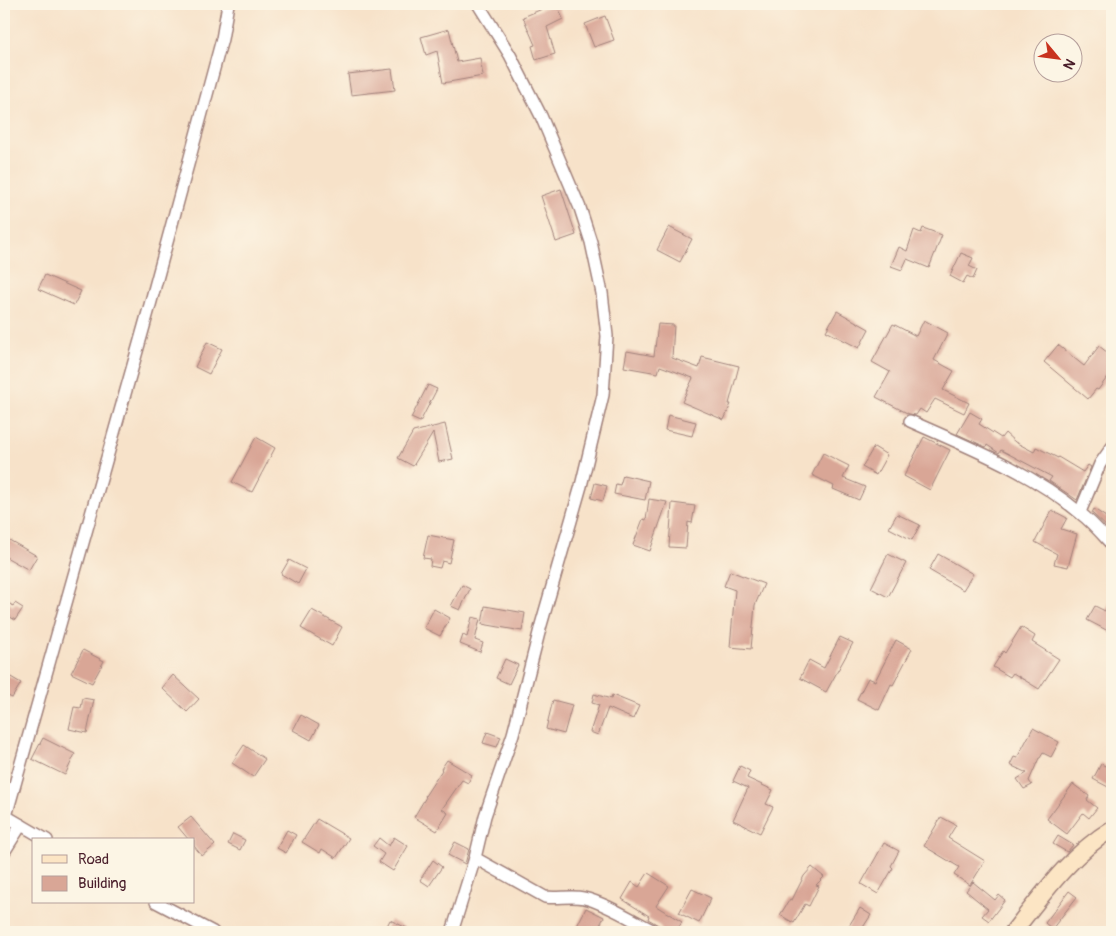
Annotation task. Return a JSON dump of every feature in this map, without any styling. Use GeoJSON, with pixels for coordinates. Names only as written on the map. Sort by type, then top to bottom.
{"type":"FeatureCollection","features":[{"type":"Feature","properties":{"kind":"street"},"geometry":{"type":"LineString","coordinates":[[44,838],[5,816],[152,296],[222,39],[228,4]]}},
{"type":"Feature","properties":{"kind":"street"},"geometry":{"type":"LineString","coordinates":[[452,932],[475,858],[485,816],[513,734],[541,626],[581,486],[603,395],[607,336],[602,293],[591,242],[580,208],[541,116],[510,55],[478,4]]}},
{"type":"Feature","properties":{"kind":"street"},"geometry":{"type":"LineString","coordinates":[[910,421],[1005,463],[1043,486],[1080,512],[1112,545]]}},
{"type":"Feature","properties":{"kind":"street"},"geometry":{"type":"LineString","coordinates":[[1080,512],[1100,464],[1112,447]]}},
{"type":"Feature","properties":{"kind":"street"},"geometry":{"type":"LineString","coordinates":[[4,852],[21,825]]}},
{"type":"Feature","properties":{"kind":"street"},"geometry":{"type":"LineString","coordinates":[[1014,932],[1073,859],[1112,829]]}},
{"type":"Feature","properties":{"kind":"street"},"geometry":{"type":"LineString","coordinates":[[475,858],[545,897],[556,899],[584,898],[656,932]]}},
{"type":"Feature","properties":{"kind":"street"},"geometry":{"type":"LineString","coordinates":[[160,904],[213,932]]}},
{"type":"Feature","properties":{"kind":"building"},"geometry":{"type":"Polygon","coordinates":[[[557,4],[563,19],[547,27],[555,54],[536,60],[532,46],[535,45],[523,17],[557,4]]]}},
{"type":"Feature","properties":{"kind":"building"},"geometry":{"type":"Polygon","coordinates":[[[605,16],[614,40],[594,47],[585,24],[605,16]]]}},
{"type":"Feature","properties":{"kind":"building"},"geometry":{"type":"Polygon","coordinates":[[[449,29],[457,62],[480,58],[483,76],[443,83],[437,51],[426,55],[421,37],[449,29]]]}},
{"type":"Feature","properties":{"kind":"building"},"geometry":{"type":"Polygon","coordinates":[[[392,69],[395,90],[351,95],[348,74],[392,69]]]}},
{"type":"Feature","properties":{"kind":"building"},"geometry":{"type":"Polygon","coordinates":[[[561,189],[576,235],[556,242],[541,196],[561,189]]]}},
{"type":"Feature","properties":{"kind":"building"},"geometry":{"type":"Polygon","coordinates":[[[669,227],[692,239],[680,262],[657,250],[669,227]]]}},
{"type":"Feature","properties":{"kind":"building"},"geometry":{"type":"Polygon","coordinates":[[[923,228],[942,235],[929,268],[907,259],[902,270],[891,266],[899,247],[907,251],[914,230],[921,233],[923,228]]]}},
{"type":"Feature","properties":{"kind":"building"},"geometry":{"type":"Polygon","coordinates":[[[961,253],[973,258],[969,266],[977,270],[973,279],[967,276],[963,283],[950,276],[961,253]]]}},
{"type":"Feature","properties":{"kind":"building"},"geometry":{"type":"Polygon","coordinates":[[[45,275],[81,291],[74,305],[38,289],[45,275]]]}},
{"type":"Feature","properties":{"kind":"building"},"geometry":{"type":"Polygon","coordinates":[[[837,311],[869,329],[859,348],[826,331],[837,311]]]}},
{"type":"Feature","properties":{"kind":"building"},"geometry":{"type":"Polygon","coordinates":[[[924,320],[948,333],[934,360],[954,371],[943,390],[969,403],[964,413],[935,399],[926,413],[920,409],[916,415],[909,414],[876,397],[890,372],[872,362],[893,324],[916,336],[924,320]]]}},
{"type":"Feature","properties":{"kind":"building"},"geometry":{"type":"Polygon","coordinates":[[[658,324],[674,325],[672,358],[699,368],[702,357],[739,366],[729,404],[731,404],[724,420],[682,402],[693,378],[660,366],[658,373],[624,367],[627,351],[654,356],[658,324]]]}},
{"type":"Feature","properties":{"kind":"building"},"geometry":{"type":"Polygon","coordinates":[[[207,342],[222,349],[209,374],[195,367],[207,342]]]}},
{"type":"Feature","properties":{"kind":"building"},"geometry":{"type":"Polygon","coordinates":[[[1058,345],[1084,366],[1099,346],[1112,356],[1112,371],[1098,390],[1096,389],[1088,399],[1044,362],[1058,345]]]}},
{"type":"Feature","properties":{"kind":"building"},"geometry":{"type":"Polygon","coordinates":[[[428,385],[437,389],[420,422],[411,418],[428,385]]]}},
{"type":"Feature","properties":{"kind":"building"},"geometry":{"type":"Polygon","coordinates":[[[970,412],[982,419],[979,424],[1001,438],[1005,433],[1015,442],[1034,452],[1036,447],[1058,457],[1083,472],[1088,465],[1091,467],[1077,500],[1049,481],[1052,477],[1001,450],[999,453],[987,445],[986,447],[957,434],[970,412]]]}},
{"type":"Feature","properties":{"kind":"building"},"geometry":{"type":"Polygon","coordinates":[[[668,415],[696,422],[692,436],[665,430],[668,415]]]}},
{"type":"Feature","properties":{"kind":"building"},"geometry":{"type":"Polygon","coordinates":[[[445,424],[453,459],[439,462],[433,433],[413,466],[398,458],[413,432],[445,424]]]}},
{"type":"Feature","properties":{"kind":"building"},"geometry":{"type":"Polygon","coordinates":[[[256,437],[275,448],[252,492],[232,482],[256,437]]]}},
{"type":"Feature","properties":{"kind":"building"},"geometry":{"type":"Polygon","coordinates":[[[924,437],[950,450],[930,490],[904,476],[924,437]]]}},
{"type":"Feature","properties":{"kind":"building"},"geometry":{"type":"Polygon","coordinates":[[[874,447],[887,455],[876,475],[862,467],[874,447]]]}},
{"type":"Feature","properties":{"kind":"building"},"geometry":{"type":"Polygon","coordinates":[[[823,453],[849,466],[843,478],[865,487],[859,500],[833,489],[834,486],[812,475],[823,453]]]}},
{"type":"Feature","properties":{"kind":"building"},"geometry":{"type":"Polygon","coordinates":[[[623,475],[649,481],[645,500],[614,494],[616,484],[620,485],[623,475]]]}},
{"type":"Feature","properties":{"kind":"building"},"geometry":{"type":"Polygon","coordinates":[[[595,483],[607,486],[603,501],[591,498],[595,483]]]}},
{"type":"Feature","properties":{"kind":"building"},"geometry":{"type":"Polygon","coordinates":[[[649,499],[667,502],[650,551],[633,545],[643,519],[646,520],[649,499]]]}},
{"type":"Feature","properties":{"kind":"building"},"geometry":{"type":"Polygon","coordinates":[[[672,503],[695,506],[692,523],[688,522],[686,548],[669,547],[672,503]]]}},
{"type":"Feature","properties":{"kind":"building"},"geometry":{"type":"Polygon","coordinates":[[[1112,506],[1112,532],[1092,513],[1094,509],[1106,517],[1112,506]]]}},
{"type":"Feature","properties":{"kind":"building"},"geometry":{"type":"Polygon","coordinates":[[[1052,510],[1067,518],[1061,529],[1077,534],[1068,567],[1054,564],[1057,554],[1035,542],[1052,510]]]}},
{"type":"Feature","properties":{"kind":"building"},"geometry":{"type":"Polygon","coordinates":[[[897,514],[920,525],[912,540],[889,528],[897,514]]]}},
{"type":"Feature","properties":{"kind":"building"},"geometry":{"type":"Polygon","coordinates":[[[428,535],[454,540],[449,563],[442,561],[440,568],[430,566],[431,559],[423,558],[428,535]]]}},
{"type":"Feature","properties":{"kind":"building"},"geometry":{"type":"Polygon","coordinates":[[[4,537],[37,556],[29,570],[4,556],[4,537]]]}},
{"type":"Feature","properties":{"kind":"building"},"geometry":{"type":"Polygon","coordinates":[[[888,554],[906,563],[888,597],[871,588],[888,554]]]}},
{"type":"Feature","properties":{"kind":"building"},"geometry":{"type":"Polygon","coordinates":[[[938,554],[973,574],[963,590],[929,570],[938,554]]]}},
{"type":"Feature","properties":{"kind":"building"},"geometry":{"type":"Polygon","coordinates":[[[289,560],[306,569],[298,584],[281,574],[289,560]]]}},
{"type":"Feature","properties":{"kind":"building"},"geometry":{"type":"Polygon","coordinates":[[[730,571],[764,584],[755,605],[751,649],[730,647],[735,590],[724,586],[730,571]]]}},
{"type":"Feature","properties":{"kind":"building"},"geometry":{"type":"Polygon","coordinates":[[[462,585],[470,589],[460,610],[451,606],[462,585]]]}},
{"type":"Feature","properties":{"kind":"building"},"geometry":{"type":"Polygon","coordinates":[[[1112,598],[1112,633],[1087,620],[1095,606],[1105,611],[1112,598]]]}},
{"type":"Feature","properties":{"kind":"building"},"geometry":{"type":"Polygon","coordinates":[[[4,600],[13,606],[15,603],[23,608],[15,620],[4,613],[4,600]]]}},
{"type":"Feature","properties":{"kind":"building"},"geometry":{"type":"Polygon","coordinates":[[[485,606],[525,613],[522,631],[482,624],[485,606]]]}},
{"type":"Feature","properties":{"kind":"building"},"geometry":{"type":"Polygon","coordinates":[[[434,609],[450,618],[440,636],[424,628],[434,609]]]}},
{"type":"Feature","properties":{"kind":"building"},"geometry":{"type":"Polygon","coordinates":[[[312,610],[342,627],[332,646],[301,628],[312,610]]]}},
{"type":"Feature","properties":{"kind":"building"},"geometry":{"type":"Polygon","coordinates":[[[472,617],[480,619],[475,640],[483,643],[480,652],[460,644],[463,635],[467,637],[472,617]]]}},
{"type":"Feature","properties":{"kind":"building"},"geometry":{"type":"Polygon","coordinates":[[[1021,627],[1035,636],[1032,642],[1059,659],[1039,689],[1013,673],[1010,677],[993,667],[1003,651],[1005,653],[1021,627]]]}},
{"type":"Feature","properties":{"kind":"building"},"geometry":{"type":"Polygon","coordinates":[[[840,637],[853,643],[826,692],[800,678],[809,660],[824,668],[840,637]]]}},
{"type":"Feature","properties":{"kind":"building"},"geometry":{"type":"Polygon","coordinates":[[[896,640],[912,649],[893,685],[891,684],[879,710],[857,699],[868,678],[875,681],[896,640]]]}},
{"type":"Feature","properties":{"kind":"building"},"geometry":{"type":"Polygon","coordinates":[[[83,650],[104,661],[92,683],[71,673],[83,650]]]}},
{"type":"Feature","properties":{"kind":"building"},"geometry":{"type":"Polygon","coordinates":[[[505,659],[518,665],[509,684],[496,678],[505,659]]]}},
{"type":"Feature","properties":{"kind":"building"},"geometry":{"type":"Polygon","coordinates":[[[4,673],[21,683],[12,698],[4,694],[4,673]]]}},
{"type":"Feature","properties":{"kind":"building"},"geometry":{"type":"Polygon","coordinates":[[[173,675],[199,699],[187,712],[162,688],[173,675]]]}},
{"type":"Feature","properties":{"kind":"building"},"geometry":{"type":"Polygon","coordinates":[[[594,694],[611,699],[612,695],[639,706],[633,719],[608,708],[598,735],[590,732],[599,705],[592,703],[594,694]]]}},
{"type":"Feature","properties":{"kind":"building"},"geometry":{"type":"Polygon","coordinates":[[[83,698],[94,700],[87,733],[69,729],[74,707],[81,708],[83,698]]]}},
{"type":"Feature","properties":{"kind":"building"},"geometry":{"type":"Polygon","coordinates":[[[553,700],[572,705],[564,734],[546,729],[553,700]]]}},
{"type":"Feature","properties":{"kind":"building"},"geometry":{"type":"Polygon","coordinates":[[[301,715],[319,725],[311,740],[293,730],[301,715]]]}},
{"type":"Feature","properties":{"kind":"building"},"geometry":{"type":"Polygon","coordinates":[[[1033,728],[1059,742],[1051,757],[1043,753],[1039,758],[1029,781],[1032,785],[1024,789],[1017,779],[1027,773],[1010,765],[1014,757],[1017,758],[1033,728]]]}},
{"type":"Feature","properties":{"kind":"building"},"geometry":{"type":"Polygon","coordinates":[[[487,732],[501,737],[497,747],[483,743],[487,732]]]}},
{"type":"Feature","properties":{"kind":"building"},"geometry":{"type":"Polygon","coordinates":[[[43,738],[75,754],[65,775],[32,759],[43,738]]]}},
{"type":"Feature","properties":{"kind":"building"},"geometry":{"type":"Polygon","coordinates":[[[244,745],[265,759],[253,777],[232,763],[244,745]]]}},
{"type":"Feature","properties":{"kind":"building"},"geometry":{"type":"Polygon","coordinates":[[[447,760],[472,775],[468,783],[462,780],[442,809],[448,813],[437,831],[414,817],[447,760]]]}},
{"type":"Feature","properties":{"kind":"building"},"geometry":{"type":"Polygon","coordinates":[[[1101,764],[1112,769],[1112,789],[1093,779],[1101,764]]]}},
{"type":"Feature","properties":{"kind":"building"},"geometry":{"type":"Polygon","coordinates":[[[740,766],[750,771],[747,778],[773,790],[766,804],[773,807],[760,833],[733,820],[748,788],[733,781],[740,766]]]}},
{"type":"Feature","properties":{"kind":"building"},"geometry":{"type":"Polygon","coordinates":[[[1073,784],[1089,796],[1087,800],[1097,808],[1089,818],[1083,813],[1067,834],[1047,819],[1073,784]]]}},
{"type":"Feature","properties":{"kind":"building"},"geometry":{"type":"Polygon","coordinates":[[[191,817],[215,845],[202,856],[195,847],[195,838],[187,838],[178,827],[191,817]]]}},
{"type":"Feature","properties":{"kind":"building"},"geometry":{"type":"Polygon","coordinates":[[[941,817],[956,825],[948,838],[985,861],[970,885],[954,875],[959,867],[924,846],[941,817]]]}},
{"type":"Feature","properties":{"kind":"building"},"geometry":{"type":"Polygon","coordinates":[[[317,819],[349,838],[336,858],[322,849],[320,853],[302,842],[317,819]]]}},
{"type":"Feature","properties":{"kind":"building"},"geometry":{"type":"Polygon","coordinates":[[[287,830],[296,835],[286,853],[277,848],[287,830]]]}},
{"type":"Feature","properties":{"kind":"building"},"geometry":{"type":"Polygon","coordinates":[[[233,834],[245,840],[240,850],[228,844],[233,834]]]}},
{"type":"Feature","properties":{"kind":"building"},"geometry":{"type":"Polygon","coordinates":[[[1058,836],[1073,845],[1067,852],[1053,844],[1058,836]]]}},
{"type":"Feature","properties":{"kind":"building"},"geometry":{"type":"Polygon","coordinates":[[[394,837],[408,846],[393,871],[379,862],[384,854],[373,846],[379,838],[389,846],[394,837]]]}},
{"type":"Feature","properties":{"kind":"building"},"geometry":{"type":"Polygon","coordinates":[[[455,842],[469,849],[465,864],[448,855],[455,842]]]}},
{"type":"Feature","properties":{"kind":"building"},"geometry":{"type":"Polygon","coordinates":[[[884,843],[899,851],[891,866],[893,868],[878,894],[861,884],[884,843]]]}},
{"type":"Feature","properties":{"kind":"building"},"geometry":{"type":"Polygon","coordinates":[[[433,860],[442,867],[429,886],[420,880],[433,860]]]}},
{"type":"Feature","properties":{"kind":"building"},"geometry":{"type":"Polygon","coordinates":[[[812,867],[824,877],[816,885],[819,886],[809,906],[805,904],[794,923],[780,915],[790,899],[792,900],[804,876],[812,867]]]}},
{"type":"Feature","properties":{"kind":"building"},"geometry":{"type":"Polygon","coordinates":[[[648,873],[669,886],[656,906],[682,922],[676,932],[663,932],[660,926],[648,919],[649,916],[622,899],[632,882],[639,887],[648,873]]]}},
{"type":"Feature","properties":{"kind":"building"},"geometry":{"type":"Polygon","coordinates":[[[973,882],[995,900],[999,895],[1005,900],[989,921],[982,916],[988,909],[966,891],[973,882]]]}},
{"type":"Feature","properties":{"kind":"building"},"geometry":{"type":"Polygon","coordinates":[[[692,889],[711,898],[699,923],[679,913],[692,889]]]}},
{"type":"Feature","properties":{"kind":"building"},"geometry":{"type":"Polygon","coordinates":[[[1069,891],[1077,897],[1052,929],[1045,923],[1069,891]]]}},
{"type":"Feature","properties":{"kind":"building"},"geometry":{"type":"Polygon","coordinates":[[[586,908],[604,917],[600,925],[614,932],[590,932],[577,926],[586,908]]]}},
{"type":"Feature","properties":{"kind":"building"},"geometry":{"type":"Polygon","coordinates":[[[860,908],[871,915],[860,932],[845,932],[860,908]]]}},
{"type":"Feature","properties":{"kind":"building"},"geometry":{"type":"Polygon","coordinates":[[[390,920],[415,932],[396,932],[386,928],[390,920]]]}}]}
